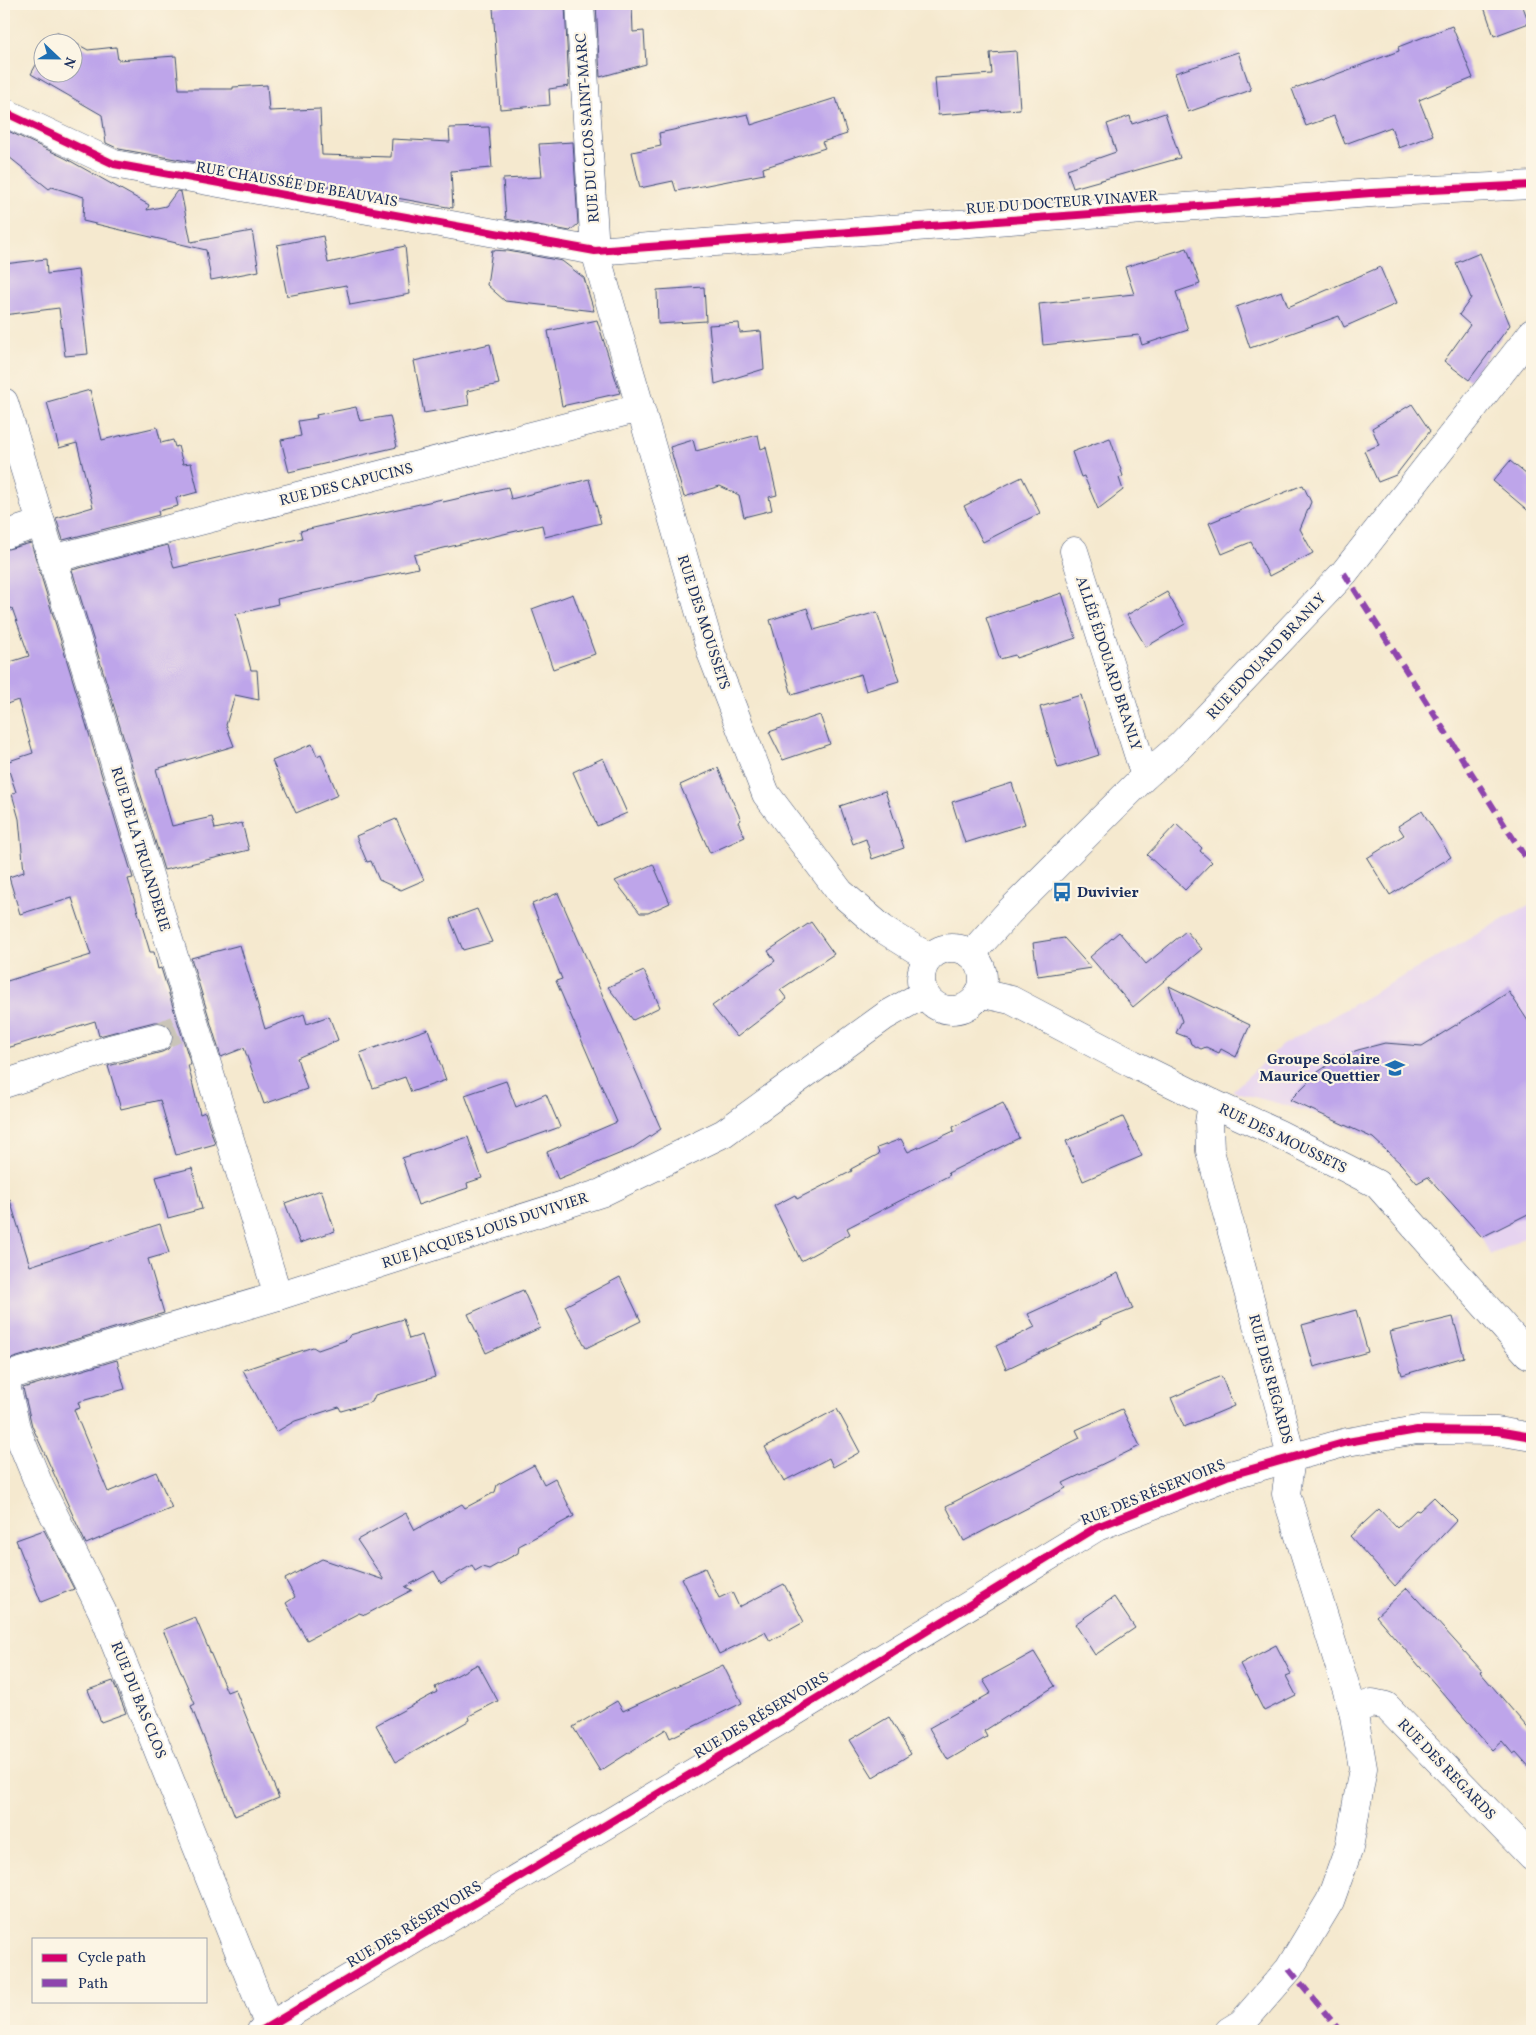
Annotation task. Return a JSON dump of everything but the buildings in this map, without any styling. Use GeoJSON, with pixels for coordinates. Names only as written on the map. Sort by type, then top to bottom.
{"type":"FeatureCollection","features":[{"type":"Feature","properties":{"kind":"street","name":"RUE DU CLOS SAINT-MARC"},"geometry":{"type":"LineString","coordinates":[[580,4],[595,251]]}},
{"type":"Feature","properties":{"kind":"street","name":"RUE CHAUSSÉE DE BEAUVAIS"},"geometry":{"type":"LineString","coordinates":[[4,112],[114,164],[595,251]]}},
{"type":"Feature","properties":{"kind":"street","name":"RUE DU DOCTEUR VINAVER"},"geometry":{"type":"LineString","coordinates":[[595,251],[1371,193],[1532,185]]}},
{"type":"Feature","properties":{"kind":"street","name":"RUE DES MOUSSETS"},"geometry":{"type":"LineString","coordinates":[[595,251],[712,655],[766,794],[840,892],[883,929],[928,957]]}},
{"type":"Feature","properties":{"kind":"street","name":"RUE EDOUARD BRANLY"},"geometry":{"type":"LineString","coordinates":[[971,954],[1010,911],[1145,776],[1180,746],[1344,573],[1532,333]]}},
{"type":"Feature","properties":{"kind":"street","name":"RUE DE LA TRUANDERIE"},"geometry":{"type":"LineString","coordinates":[[4,402],[52,559],[176,1028],[278,1296]]}},
{"type":"Feature","properties":{"kind":"street","name":"RUE DES CAPUCINS"},"geometry":{"type":"LineString","coordinates":[[52,559],[640,408]]}},
{"type":"Feature","properties":{"kind":"street"},"geometry":{"type":"LineString","coordinates":[[4,535],[41,523]]}},
{"type":"Feature","properties":{"kind":"street","name":"ALLÉE ÉDOUARD BRANLY"},"geometry":{"type":"LineString","coordinates":[[1074,551],[1145,776]]}},
{"type":"Feature","properties":{"kind":"street"},"geometry":{"type":"LineString","coordinates":[[950,947],[961,949],[971,954],[978,962],[982,972],[982,983],[979,993],[971,1003],[959,1009],[946,1009],[933,1004],[924,994],[920,982],[922,969],[928,957],[938,950],[950,947]]}},
{"type":"Feature","properties":{"kind":"street","name":"RUE DES MOUSSETS"},"geometry":{"type":"LineString","coordinates":[[979,993],[1011,1000],[1212,1103],[1279,1134],[1377,1184],[1528,1354],[1532,1356]]}},
{"type":"Feature","properties":{"kind":"street","name":"RUE JACQUES LOUIS DUVIVIER"},"geometry":{"type":"LineString","coordinates":[[4,1377],[278,1296],[601,1193],[724,1133],[885,1016],[924,994]]}},
{"type":"Feature","properties":{"kind":"street"},"geometry":{"type":"LineString","coordinates":[[4,1084],[176,1028]]}},
{"type":"Feature","properties":{"kind":"street","name":"RUE DES REGARDS"},"geometry":{"type":"LineString","coordinates":[[1212,1103],[1209,1123],[1210,1151],[1279,1406],[1291,1458],[1286,1494],[1353,1710],[1362,1768],[1349,1848],[1330,1901],[1289,1969],[1242,2023],[1229,2031]]}},
{"type":"Feature","properties":{"kind":"street","name":"RUE DU BAS CLOS"},"geometry":{"type":"LineString","coordinates":[[4,1377],[16,1431],[40,1487],[102,1610],[265,2029]]}},
{"type":"Feature","properties":{"kind":"street","name":"RUE DES RÉSERVOIRS"},"geometry":{"type":"LineString","coordinates":[[265,2029],[783,1719],[1097,1526],[1227,1476],[1347,1442],[1417,1430],[1498,1431],[1532,1437]]}},
{"type":"Feature","properties":{"kind":"street","name":"RUE DES REGARDS"},"geometry":{"type":"LineString","coordinates":[[1353,1710],[1372,1703],[1386,1706],[1532,1857]]}},
{"type":"Feature","properties":{"kind":"shaded area","name":"Groupe Scolaire Maurice Quettier"},"geometry":{"type":"Polygon","coordinates":[[[1532,903],[1532,1234],[1490,1255],[1482,1237],[1428,1177],[1417,1183],[1401,1164],[1373,1138],[1332,1118],[1232,1091],[1282,1045],[1532,903]]]}},
{"type":"Feature","properties":{"kind":"tunnel"},"geometry":{"type":"LineString","coordinates":[[158,1037],[176,1029]]}},
{"type":"Feature","properties":{"kind":"marked path"},"geometry":{"type":"LineString","coordinates":[[1344,573],[1532,868]]}},
{"type":"Feature","properties":{"kind":"marked path"},"geometry":{"type":"LineString","coordinates":[[1289,1969],[1340,2031]]}},
{"type":"Feature","properties":{"kind":"cycle path"},"geometry":{"type":"LineString","coordinates":[[4,112],[114,164],[595,251],[1371,193],[1532,185]]}},
{"type":"Feature","properties":{"kind":"cycle path"},"geometry":{"type":"LineString","coordinates":[[261,2031],[783,1719],[1097,1527],[1227,1476],[1347,1442],[1417,1430],[1497,1431],[1532,1437]]}},
{"type":"Feature","properties":{"kind":"place","name":"Duvivier"},"geometry":{"type":"Point","coordinates":[1062,892]}},
{"type":"Feature","properties":{"kind":"place","name":"Groupe Scolaire Maurice Quettier"},"geometry":{"type":"Point","coordinates":[1395,1068]}}]}
